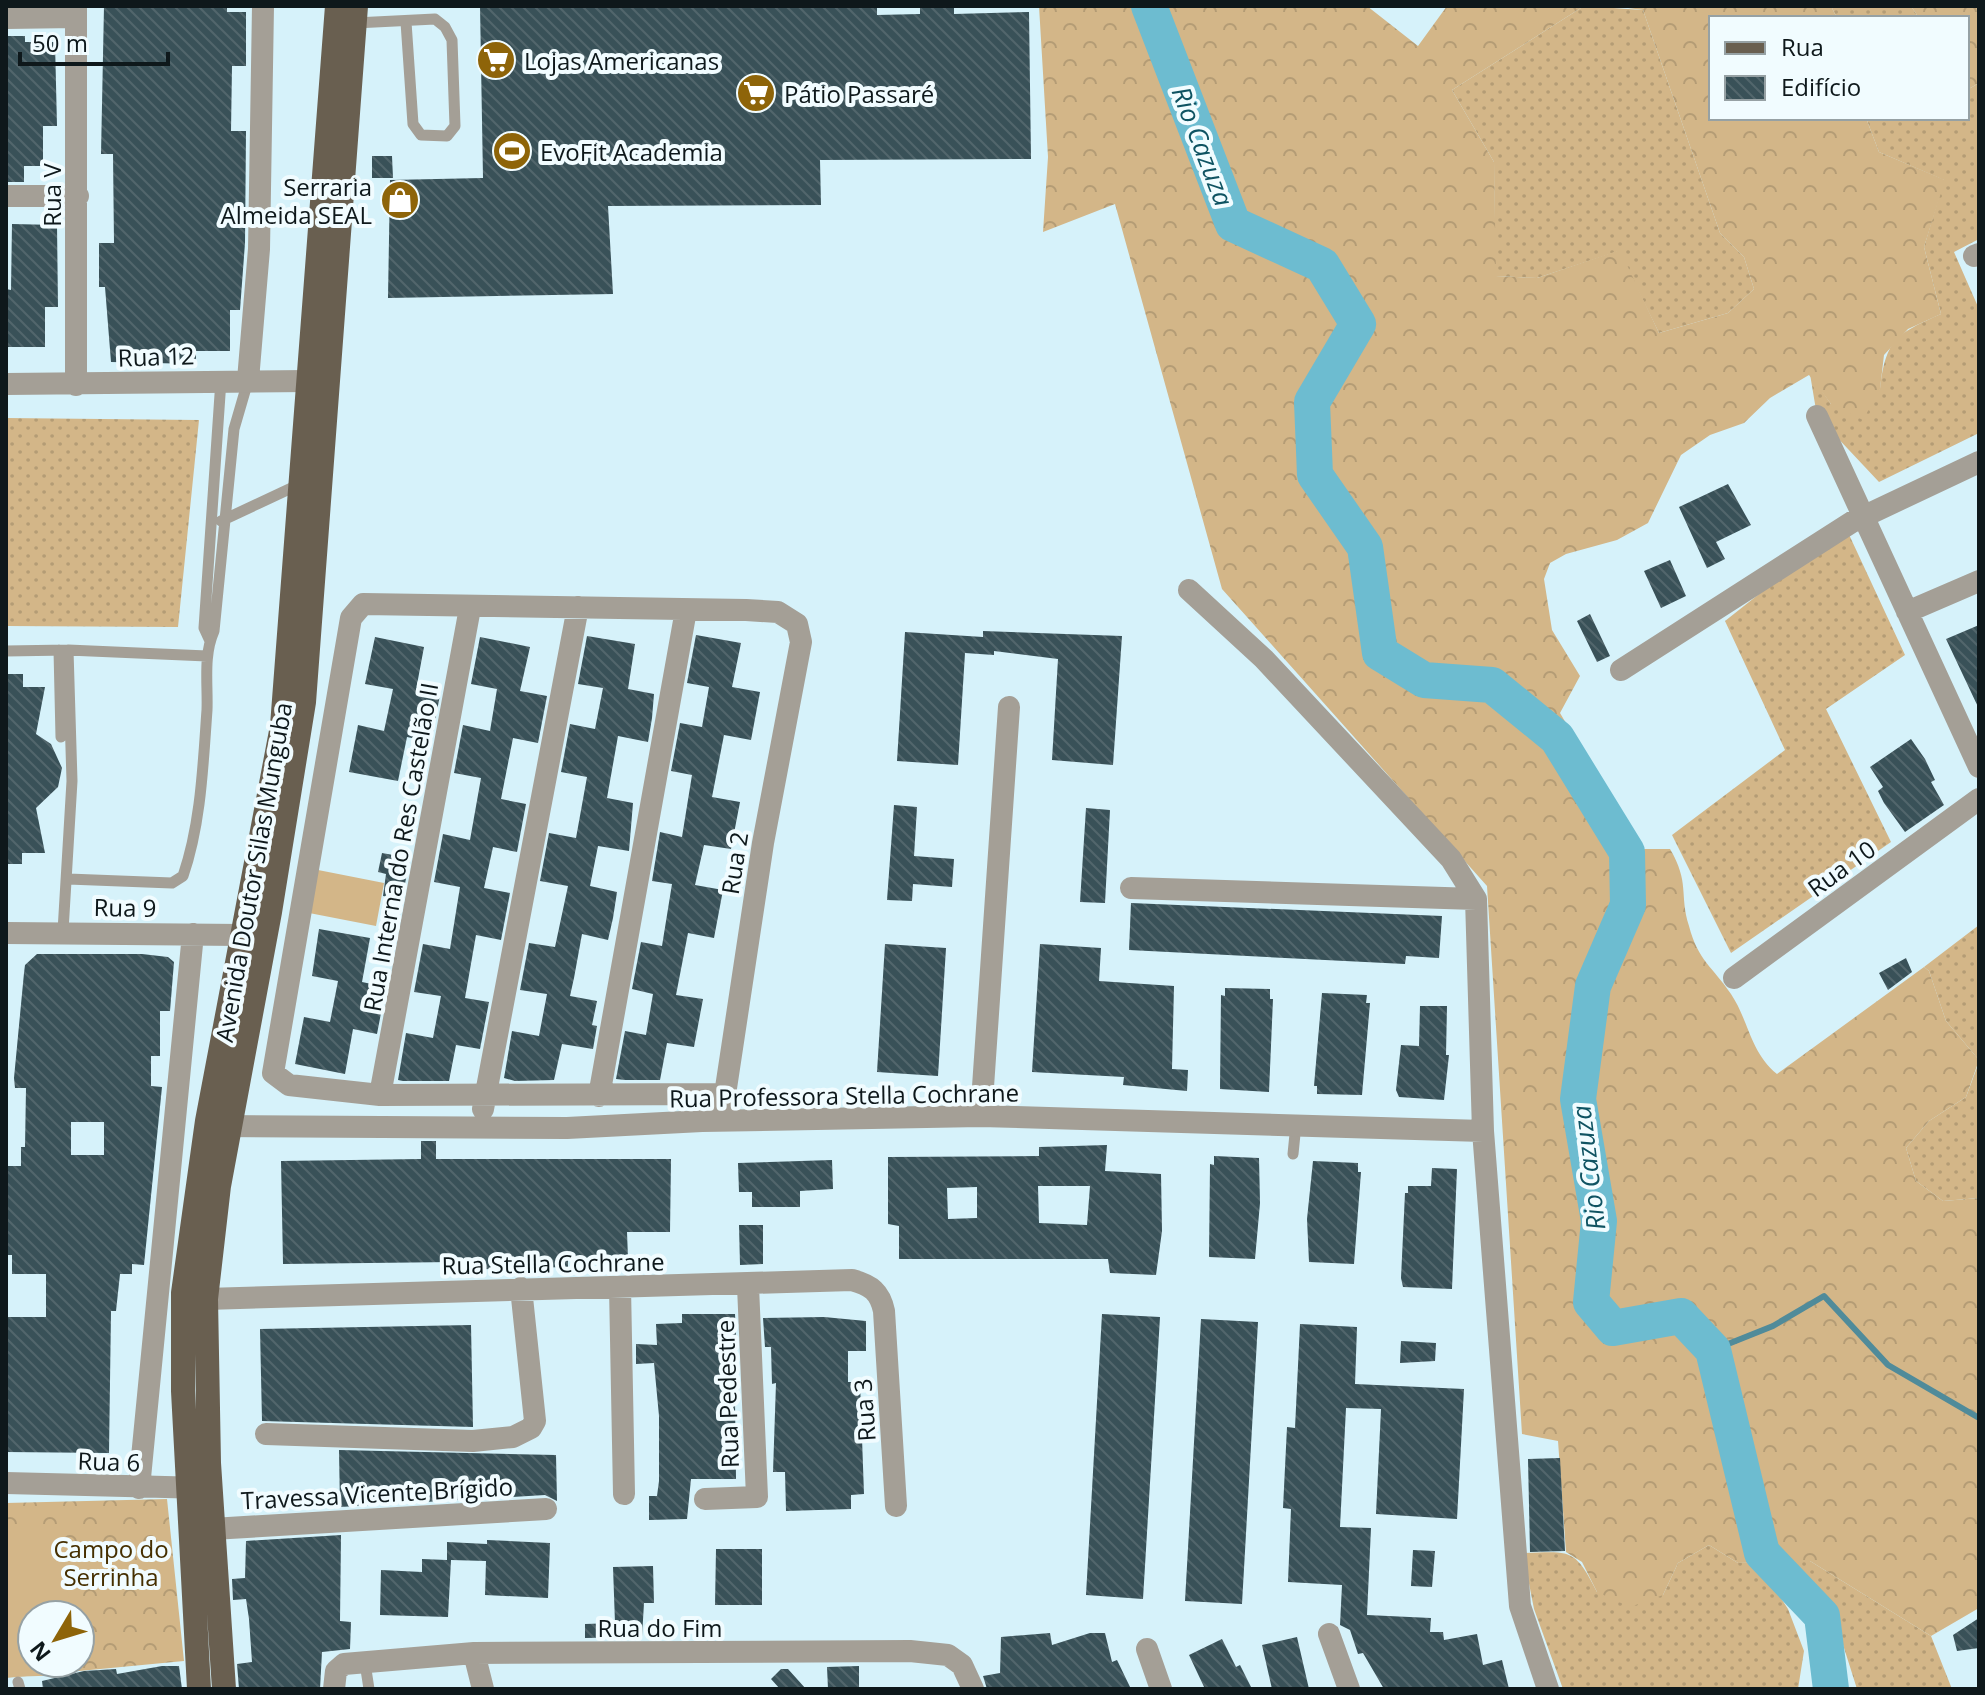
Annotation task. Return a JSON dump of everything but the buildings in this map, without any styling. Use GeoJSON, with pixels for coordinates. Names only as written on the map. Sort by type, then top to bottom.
{"type":"FeatureCollection","features":[{"type":"Feature","properties":{"kind":"main road","name":"Avenida Doutor Silas Munguba"},"geometry":{"type":"LineString","coordinates":[[224,1689],[212,1529],[199,1488],[183,1391],[183,1293],[207,1126],[282,726],[308,381],[349,12]]}},
{"type":"Feature","properties":{"kind":"main road","name":"Avenida Doutor Silas Munguba"},"geometry":{"type":"LineString","coordinates":[[199,1689],[199,1488],[206,1299],[219,1186],[304,702],[349,12]]}},
{"type":"Feature","properties":{"kind":"street"},"geometry":{"type":"LineString","coordinates":[[248,380],[259,249],[263,6]]}},
{"type":"Feature","properties":{"kind":"street"},"geometry":{"type":"LineString","coordinates":[[6,18],[76,12]]}},
{"type":"Feature","properties":{"kind":"street","name":"Rua V"},"geometry":{"type":"LineString","coordinates":[[76,12],[76,385]]}},
{"type":"Feature","properties":{"kind":"street"},"geometry":{"type":"LineString","coordinates":[[6,196],[78,196]]}},
{"type":"Feature","properties":{"kind":"street","name":"Rua 12"},"geometry":{"type":"LineString","coordinates":[[6,384],[308,381]]}},
{"type":"Feature","properties":{"kind":"street"},"geometry":{"type":"LineString","coordinates":[[1817,416],[1979,767]]}},
{"type":"Feature","properties":{"kind":"street"},"geometry":{"type":"LineString","coordinates":[[1621,670],[1863,516],[1979,462]]}},
{"type":"Feature","properties":{"kind":"street"},"geometry":{"type":"LineString","coordinates":[[1907,612],[1979,581]]}},
{"type":"Feature","properties":{"kind":"street"},"geometry":{"type":"LineString","coordinates":[[1189,590],[1274,669],[1451,859],[1476,899],[1483,1131],[1520,1606],[1548,1689]]}},
{"type":"Feature","properties":{"kind":"street"},"geometry":{"type":"LineString","coordinates":[[599,1096],[686,610],[363,604],[351,618],[273,1073],[289,1085],[380,1095],[599,1096],[725,1094]]}},
{"type":"Feature","properties":{"kind":"street"},"geometry":{"type":"LineString","coordinates":[[486,1125],[484,1096],[578,607]]}},
{"type":"Feature","properties":{"kind":"street","name":"Rua Interna do Res Castelão II"},"geometry":{"type":"LineString","coordinates":[[380,1095],[470,608]]}},
{"type":"Feature","properties":{"kind":"street","name":"Rua 2"},"geometry":{"type":"LineString","coordinates":[[686,610],[778,612],[797,624],[801,642],[763,843],[721,1121]]}},
{"type":"Feature","properties":{"kind":"street"},"geometry":{"type":"LineString","coordinates":[[981,1116],[1009,707]]}},
{"type":"Feature","properties":{"kind":"street","name":"Rua 10"},"geometry":{"type":"LineString","coordinates":[[1734,978],[1979,799]]}},
{"type":"Feature","properties":{"kind":"street"},"geometry":{"type":"LineString","coordinates":[[1131,888],[1476,899]]}},
{"type":"Feature","properties":{"kind":"street","name":"Rua 9"},"geometry":{"type":"LineString","coordinates":[[6,933],[63,931],[242,935]]}},
{"type":"Feature","properties":{"kind":"street","name":"Avenida Doutor Silas Munguba"},"geometry":{"type":"LineString","coordinates":[[139,1488],[193,934]]}},
{"type":"Feature","properties":{"kind":"street","name":"Rua Professora Stella Cochrane"},"geometry":{"type":"LineString","coordinates":[[207,1126],[486,1125],[567,1128],[721,1121],[981,1116],[1483,1131]]}},
{"type":"Feature","properties":{"kind":"street","name":"Rua Stella Cochrane"},"geometry":{"type":"LineString","coordinates":[[206,1299],[521,1288],[748,1286],[852,1280],[874,1288],[882,1299],[884,1311]]}},
{"type":"Feature","properties":{"kind":"street","name":"Rua Pedestre"},"geometry":{"type":"LineString","coordinates":[[705,1499],[757,1497],[748,1286]]}},
{"type":"Feature","properties":{"kind":"street"},"geometry":{"type":"LineString","coordinates":[[620,1287],[624,1494]]}},
{"type":"Feature","properties":{"kind":"street"},"geometry":{"type":"LineString","coordinates":[[266,1434],[473,1441],[523,1433],[535,1421],[521,1288]]}},
{"type":"Feature","properties":{"kind":"street","name":"Rua 3"},"geometry":{"type":"LineString","coordinates":[[884,1311],[896,1506]]}},
{"type":"Feature","properties":{"kind":"street","name":"Rua 6"},"geometry":{"type":"LineString","coordinates":[[6,1483],[199,1488]]}},
{"type":"Feature","properties":{"kind":"street","name":"Travessa Vicente Brígido"},"geometry":{"type":"LineString","coordinates":[[212,1529],[546,1509]]}},
{"type":"Feature","properties":{"kind":"street"},"geometry":{"type":"LineString","coordinates":[[1329,1634],[1349,1689]]}},
{"type":"Feature","properties":{"kind":"street"},"geometry":{"type":"LineString","coordinates":[[1147,1649],[1161,1689]]}},
{"type":"Feature","properties":{"kind":"street","name":"Rua do Fim"},"geometry":{"type":"LineString","coordinates":[[355,1664],[474,1653],[910,1651],[948,1655],[970,1682]]}},
{"type":"Feature","properties":{"kind":"street"},"geometry":{"type":"LineString","coordinates":[[474,1653],[483,1689]]}},
{"type":"Feature","properties":{"kind":"street"},"geometry":{"type":"LineString","coordinates":[[334,1689],[336,1671],[355,1664]]}},
{"type":"Feature","properties":{"kind":"lane"},"geometry":{"type":"LineString","coordinates":[[349,12],[406,22],[435,19],[450,33],[455,126],[447,136],[421,135],[413,124],[406,22]]}},
{"type":"Feature","properties":{"kind":"lane"},"geometry":{"type":"LineString","coordinates":[[210,641],[204,628],[221,380]]}},
{"type":"Feature","properties":{"kind":"lane"},"geometry":{"type":"LineString","coordinates":[[67,884],[172,883],[183,876],[193,836],[200,783],[207,656],[214,631],[234,429],[248,380]]}},
{"type":"Feature","properties":{"kind":"lane"},"geometry":{"type":"LineString","coordinates":[[212,526],[300,483]]}},
{"type":"Feature","properties":{"kind":"lane"},"geometry":{"type":"LineString","coordinates":[[6,651],[64,650],[207,656]]}},
{"type":"Feature","properties":{"kind":"lane"},"geometry":{"type":"LineString","coordinates":[[63,931],[72,781],[64,650]]}},
{"type":"Feature","properties":{"kind":"lane"},"geometry":{"type":"LineString","coordinates":[[1293,1154],[1297,1124]]}},
{"type":"Feature","properties":{"kind":"lane"},"geometry":{"type":"LineString","coordinates":[[355,1664],[369,1689]]}},
{"type":"Feature","properties":{"kind":"green space"},"geometry":{"type":"Polygon","coordinates":[[[1039,6],[1367,6],[1418,46],[1447,6],[1584,6],[1452,90],[1494,162],[1496,276],[1537,278],[1620,250],[1659,333],[1728,313],[1754,289],[1744,257],[1720,233],[1643,10],[1612,6],[1831,6],[1836,16],[1709,16],[1709,120],[1867,120],[1879,152],[1945,180],[1924,247],[1941,314],[1908,329],[1884,355],[1880,389],[1863,420],[1831,404],[1809,375],[1770,398],[1744,423],[1710,435],[1681,455],[1648,523],[1617,540],[1566,554],[1550,563],[1544,579],[1552,630],[1580,676],[1560,713],[1640,849],[1670,849],[1680,871],[1686,915],[1697,948],[1731,994],[1755,1046],[1768,1065],[1777,1074],[1924,967],[1929,971],[1946,1021],[1979,1060],[1966,1097],[1929,1121],[1906,1148],[1916,1181],[1943,1201],[1979,1198],[1979,1608],[1931,1636],[1810,1561],[1738,1563],[1709,1545],[1678,1563],[1663,1595],[1630,1607],[1597,1592],[1582,1562],[1566,1552],[1558,1441],[1522,1434],[1487,886],[1222,589],[1115,204],[1043,232],[1048,157],[1039,6]]]}},
{"type":"Feature","properties":{"kind":"green space"},"geometry":{"type":"Polygon","coordinates":[[[1584,6],[1643,10],[1720,233],[1744,257],[1754,289],[1728,313],[1659,333],[1619,251],[1537,278],[1495,276],[1494,162],[1452,90],[1584,6]]]}},
{"type":"Feature","properties":{"kind":"green space"},"geometry":{"type":"Polygon","coordinates":[[[1831,6],[1911,6],[1918,16],[1836,16],[1831,6]]]}},
{"type":"Feature","properties":{"kind":"green space"},"geometry":{"type":"Polygon","coordinates":[[[1911,6],[1979,6],[1979,83],[1969,89],[1969,16],[1918,16],[1911,6]]]}},
{"type":"Feature","properties":{"kind":"green space"},"geometry":{"type":"Polygon","coordinates":[[[1979,83],[1979,239],[1954,252],[1979,309],[1979,433],[1879,482],[1817,416],[1810,374],[1831,404],[1880,389],[1886,359],[1896,340],[1913,327],[1941,314],[1924,247],[1944,180],[1879,152],[1867,120],[1969,120],[1969,89],[1979,83]]]}},
{"type":"Feature","properties":{"kind":"green space"},"geometry":{"type":"Polygon","coordinates":[[[6,418],[199,420],[178,627],[6,626],[6,418]]]}},
{"type":"Feature","properties":{"kind":"green space"},"geometry":{"type":"Polygon","coordinates":[[[1845,526],[1905,655],[1826,709],[1891,842],[1731,953],[1672,835],[1785,750],[1725,621],[1845,526]]]}},
{"type":"Feature","properties":{"kind":"green space"},"geometry":{"type":"Polygon","coordinates":[[[313,869],[384,883],[376,926],[304,912],[313,869]]]}},
{"type":"Feature","properties":{"kind":"green space"},"geometry":{"type":"Polygon","coordinates":[[[1979,925],[1979,1060],[1946,1021],[1929,971],[1924,967],[1979,925]]]}},
{"type":"Feature","properties":{"kind":"green space"},"geometry":{"type":"Polygon","coordinates":[[[1979,1062],[1979,1198],[1943,1201],[1916,1181],[1906,1148],[1929,1121],[1966,1097],[1979,1062]]]}},
{"type":"Feature","properties":{"kind":"green space","name":"Campo do Serrinha"},"geometry":{"type":"Polygon","coordinates":[[[167,1499],[184,1661],[96,1669],[96,1599],[16,1599],[16,1677],[6,1678],[6,1503],[167,1499]]]}},
{"type":"Feature","properties":{"kind":"green space"},"geometry":{"type":"Polygon","coordinates":[[[6,1532],[65,1532],[68,1599],[16,1599],[16,1677],[6,1677],[6,1532]]]}},
{"type":"Feature","properties":{"kind":"green space"},"geometry":{"type":"Polygon","coordinates":[[[1709,1545],[1738,1563],[1757,1562],[1788,1609],[1804,1651],[1798,1689],[1563,1689],[1534,1609],[1523,1553],[1569,1555],[1582,1567],[1597,1592],[1663,1595],[1678,1563],[1709,1545]]]}},
{"type":"Feature","properties":{"kind":"green space"},"geometry":{"type":"Polygon","coordinates":[[[1793,1561],[1810,1561],[1931,1636],[1952,1689],[1857,1689],[1833,1613],[1793,1561]]]}},
{"type":"Feature","properties":{"kind":"waterway","name":"Rio Cazuza"},"geometry":{"type":"LineString","coordinates":[[1149,6],[1233,224],[1322,265],[1358,324],[1312,402],[1315,475],[1365,547],[1380,653],[1424,680],[1492,685],[1557,738],[1627,852],[1628,905],[1593,986],[1578,1099],[1599,1221],[1591,1302],[1613,1328],[1681,1316],[1713,1350],[1762,1553],[1822,1616],[1831,1689]]}},
{"type":"Feature","properties":{"kind":"waterway"},"geometry":{"type":"LineString","coordinates":[[1713,1350],[1773,1326],[1824,1296],[1888,1365],[1979,1418]]}},
{"type":"Feature","properties":{"kind":"place","name":"Lojas Americanas"},"geometry":{"type":"Point","coordinates":[496,60]}},
{"type":"Feature","properties":{"kind":"place","name":"Pátio Passaré"},"geometry":{"type":"Point","coordinates":[756,93]}},
{"type":"Feature","properties":{"kind":"place","name":"EvoFit Academia"},"geometry":{"type":"Point","coordinates":[512,151]}},
{"type":"Feature","properties":{"kind":"place","name":"Serraria Almeida SEAL"},"geometry":{"type":"Point","coordinates":[400,200]}}]}
